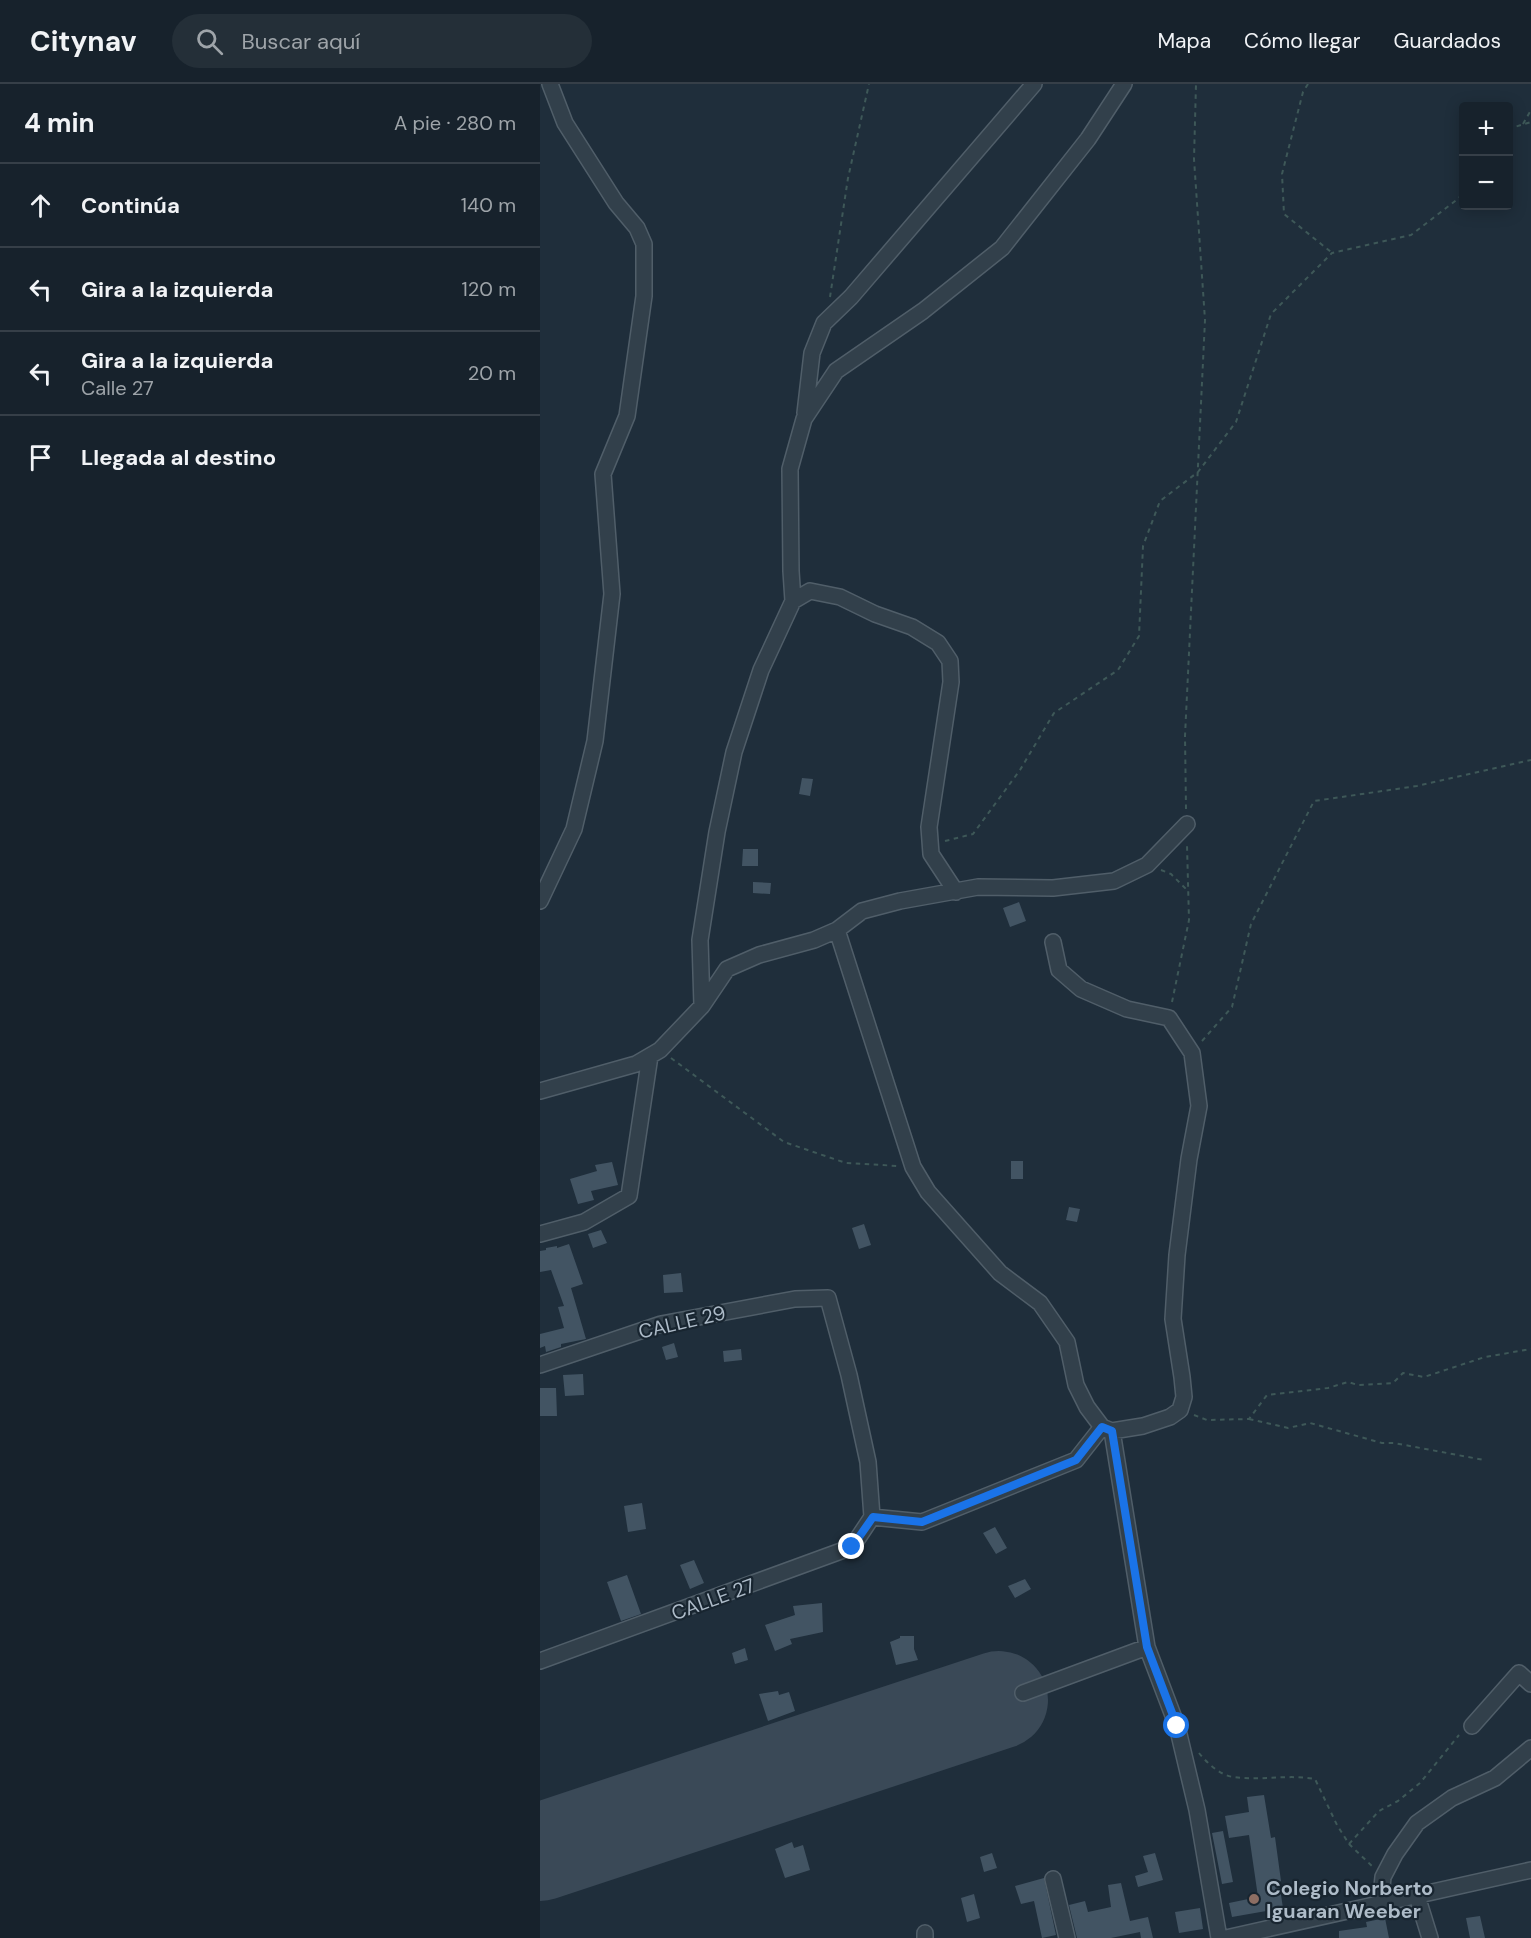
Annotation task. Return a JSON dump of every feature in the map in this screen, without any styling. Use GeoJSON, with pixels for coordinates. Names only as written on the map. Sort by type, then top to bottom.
{"type":"FeatureCollection","features":[{"type":"Feature","properties":{"kind":"street"},"geometry":{"type":"LineString","coordinates":[[540,901],[574,829],[595,741],[612,594],[603,474],[627,416],[644,296],[644,244],[637,228],[616,203],[566,123],[550,84]]}},
{"type":"Feature","properties":{"kind":"street"},"geometry":{"type":"LineString","coordinates":[[702,1006],[700,940],[717,832],[734,752],[761,670],[793,601],[790,469],[804,418],[812,353],[824,323],[851,297],[1034,84]]}},
{"type":"Feature","properties":{"kind":"street"},"geometry":{"type":"LineString","coordinates":[[804,418],[836,371],[923,311],[1002,248],[1088,139],[1124,84]]}},
{"type":"Feature","properties":{"kind":"street"},"geometry":{"type":"LineString","coordinates":[[793,601],[810,591],[840,597],[875,614],[912,627],[938,643],[950,661],[951,682],[929,827],[931,854],[956,892]]}},
{"type":"Feature","properties":{"kind":"street"},"geometry":{"type":"LineString","coordinates":[[540,1091],[636,1064],[655,1053],[702,1006],[727,969],[759,955],[814,940],[837,930],[862,911],[978,886],[1053,888],[1114,882],[1147,865],[1187,825]]}},
{"type":"Feature","properties":{"kind":"street"},"geometry":{"type":"LineString","coordinates":[[837,930],[913,1167],[928,1192],[1000,1274],[1040,1303],[1066,1342],[1076,1385],[1087,1407],[1107,1429],[1147,1647],[1177,1726],[1197,1810],[1219,1938]]}},
{"type":"Feature","properties":{"kind":"street"},"geometry":{"type":"LineString","coordinates":[[873,1517],[922,1522],[1076,1460],[1107,1429],[1143,1426],[1170,1417],[1180,1410],[1184,1397],[1173,1319],[1189,1160],[1199,1106],[1192,1053],[1169,1018],[1127,1009],[1081,989],[1059,970],[1053,942]]}},
{"type":"Feature","properties":{"kind":"street"},"geometry":{"type":"LineString","coordinates":[[540,1234],[584,1221],[629,1196],[655,1053]]}},
{"type":"Feature","properties":{"kind":"street","name":"CALLE 29"},"geometry":{"type":"LineString","coordinates":[[540,1365],[661,1324],[795,1299],[828,1298],[849,1375],[868,1462],[873,1517]]}},
{"type":"Feature","properties":{"kind":"street","name":"CALLE 27"},"geometry":{"type":"LineString","coordinates":[[540,1661],[852,1547],[873,1517]]}},
{"type":"Feature","properties":{"kind":"street"},"geometry":{"type":"LineString","coordinates":[[1023,1693],[1147,1647]]}},
{"type":"Feature","properties":{"kind":"street"},"geometry":{"type":"LineString","coordinates":[[1472,1726],[1519,1673],[1531,1684]]}},
{"type":"Feature","properties":{"kind":"street"},"geometry":{"type":"LineString","coordinates":[[1387,1903],[1382,1887],[1383,1877],[1395,1854],[1417,1823],[1452,1798],[1495,1778],[1531,1748]]}},
{"type":"Feature","properties":{"kind":"street"},"geometry":{"type":"LineString","coordinates":[[1226,1938],[1531,1870]]}},
{"type":"Feature","properties":{"kind":"street"},"geometry":{"type":"LineString","coordinates":[[1053,1879],[1067,1938]]}},
{"type":"Feature","properties":{"kind":"street"},"geometry":{"type":"LineString","coordinates":[[1418,1896],[1430,1938]]}},
{"type":"Feature","properties":{"kind":"path"},"geometry":{"type":"LineString","coordinates":[[824,323],[848,178],[868,84]]}},
{"type":"Feature","properties":{"kind":"path"},"geometry":{"type":"LineString","coordinates":[[1169,1018],[1189,920],[1185,736],[1205,320],[1194,159],[1196,84]]}},
{"type":"Feature","properties":{"kind":"path"},"geometry":{"type":"LineString","coordinates":[[1308,84],[1303,92],[1282,174],[1284,214],[1332,253]]}},
{"type":"Feature","properties":{"kind":"path"},"geometry":{"type":"LineString","coordinates":[[1523,124],[1531,110]]}},
{"type":"Feature","properties":{"kind":"path"},"geometry":{"type":"LineString","coordinates":[[1513,128],[1531,122]]}},
{"type":"Feature","properties":{"kind":"path"},"geometry":{"type":"LineString","coordinates":[[931,854],[937,843],[973,834],[1020,770],[1054,713],[1118,670],[1139,636],[1143,546],[1160,501],[1198,472],[1236,422],[1271,314],[1332,253],[1411,235],[1459,199]]}},
{"type":"Feature","properties":{"kind":"path"},"geometry":{"type":"LineString","coordinates":[[1192,1053],[1232,1007],[1251,924],[1314,801],[1417,786],[1531,760]]}},
{"type":"Feature","properties":{"kind":"path"},"geometry":{"type":"LineString","coordinates":[[1147,865],[1172,874],[1188,890]]}},
{"type":"Feature","properties":{"kind":"path"},"geometry":{"type":"LineString","coordinates":[[655,1053],[784,1142],[846,1163],[913,1167]]}},
{"type":"Feature","properties":{"kind":"path"},"geometry":{"type":"LineString","coordinates":[[1249,1419],[1267,1395],[1328,1388],[1348,1382],[1358,1385],[1393,1383],[1403,1373],[1424,1377],[1485,1357],[1531,1349]]}},
{"type":"Feature","properties":{"kind":"path"},"geometry":{"type":"LineString","coordinates":[[1180,1410],[1207,1420],[1249,1419],[1288,1428],[1310,1423],[1382,1443],[1394,1443],[1484,1460]]}},
{"type":"Feature","properties":{"kind":"path"},"geometry":{"type":"LineString","coordinates":[[1349,1844],[1379,1811],[1398,1801],[1420,1783],[1458,1735],[1472,1726]]}},
{"type":"Feature","properties":{"kind":"path"},"geometry":{"type":"LineString","coordinates":[[1196,1749],[1209,1765],[1232,1778],[1298,1776],[1315,1779],[1337,1825],[1349,1844],[1383,1877]]}},
{"type":"Feature","properties":{"kind":"building"},"geometry":{"type":"Polygon","coordinates":[[[802,778],[813,779],[810,796],[799,794],[802,778]]]}},
{"type":"Feature","properties":{"kind":"building"},"geometry":{"type":"Polygon","coordinates":[[[743,849],[758,849],[758,866],[742,866],[743,849]]]}},
{"type":"Feature","properties":{"kind":"building"},"geometry":{"type":"Polygon","coordinates":[[[753,882],[771,883],[770,894],[753,893],[753,882]]]}},
{"type":"Feature","properties":{"kind":"building"},"geometry":{"type":"Polygon","coordinates":[[[1019,902],[1026,921],[1010,927],[1003,908],[1019,902]]]}},
{"type":"Feature","properties":{"kind":"building"},"geometry":{"type":"Polygon","coordinates":[[[1011,1161],[1023,1161],[1023,1179],[1011,1179],[1011,1161]]]}},
{"type":"Feature","properties":{"kind":"building"},"geometry":{"type":"Polygon","coordinates":[[[612,1162],[618,1185],[591,1191],[594,1200],[578,1204],[570,1179],[597,1171],[595,1165],[612,1162]]]}},
{"type":"Feature","properties":{"kind":"building"},"geometry":{"type":"Polygon","coordinates":[[[1069,1207],[1080,1209],[1077,1222],[1066,1220],[1069,1207]]]}},
{"type":"Feature","properties":{"kind":"building"},"geometry":{"type":"Polygon","coordinates":[[[864,1224],[871,1245],[859,1249],[852,1228],[864,1224]]]}},
{"type":"Feature","properties":{"kind":"building"},"geometry":{"type":"Polygon","coordinates":[[[601,1230],[607,1243],[593,1248],[588,1234],[601,1230]]]}},
{"type":"Feature","properties":{"kind":"building"},"geometry":{"type":"Polygon","coordinates":[[[569,1244],[583,1284],[571,1288],[586,1339],[561,1344],[561,1347],[546,1352],[545,1346],[540,1348],[540,1334],[564,1328],[558,1307],[564,1306],[551,1270],[540,1272],[540,1251],[569,1244]]]}},
{"type":"Feature","properties":{"kind":"building"},"geometry":{"type":"Polygon","coordinates":[[[681,1273],[683,1292],[664,1293],[663,1275],[681,1273]]]}},
{"type":"Feature","properties":{"kind":"building"},"geometry":{"type":"Polygon","coordinates":[[[674,1343],[678,1357],[666,1360],[662,1347],[674,1343]]]}},
{"type":"Feature","properties":{"kind":"building"},"geometry":{"type":"Polygon","coordinates":[[[741,1349],[742,1360],[724,1362],[723,1351],[741,1349]]]}},
{"type":"Feature","properties":{"kind":"building"},"geometry":{"type":"Polygon","coordinates":[[[583,1374],[584,1395],[565,1396],[563,1375],[583,1374]]]}},
{"type":"Feature","properties":{"kind":"building"},"geometry":{"type":"Polygon","coordinates":[[[540,1388],[556,1388],[557,1416],[540,1416],[540,1388]]]}},
{"type":"Feature","properties":{"kind":"building"},"geometry":{"type":"Polygon","coordinates":[[[642,1503],[646,1529],[628,1532],[624,1506],[642,1503]]]}},
{"type":"Feature","properties":{"kind":"building"},"geometry":{"type":"Polygon","coordinates":[[[995,1527],[1007,1548],[996,1554],[983,1533],[995,1527]]]}},
{"type":"Feature","properties":{"kind":"building"},"geometry":{"type":"Polygon","coordinates":[[[694,1560],[704,1583],[690,1589],[680,1565],[694,1560]]]}},
{"type":"Feature","properties":{"kind":"building"},"geometry":{"type":"Polygon","coordinates":[[[627,1575],[641,1614],[621,1621],[607,1582],[627,1575]]]}},
{"type":"Feature","properties":{"kind":"building"},"geometry":{"type":"Polygon","coordinates":[[[1025,1579],[1031,1589],[1015,1598],[1008,1586],[1025,1579]]]}},
{"type":"Feature","properties":{"kind":"building"},"geometry":{"type":"Polygon","coordinates":[[[822,1603],[823,1632],[790,1639],[792,1644],[775,1651],[765,1625],[795,1615],[793,1606],[822,1603]]]}},
{"type":"Feature","properties":{"kind":"building"},"geometry":{"type":"Polygon","coordinates":[[[900,1636],[914,1636],[914,1649],[918,1660],[896,1665],[890,1642],[900,1636]]]}},
{"type":"Feature","properties":{"kind":"building"},"geometry":{"type":"Polygon","coordinates":[[[745,1648],[748,1660],[735,1664],[732,1653],[745,1648]]]}},
{"type":"Feature","properties":{"kind":"building"},"geometry":{"type":"Polygon","coordinates":[[[778,1691],[779,1695],[789,1692],[795,1711],[768,1721],[759,1694],[778,1691]]]}},
{"type":"Feature","properties":{"kind":"building"},"geometry":{"type":"Polygon","coordinates":[[[1264,1795],[1271,1838],[1275,1837],[1283,1908],[1232,1917],[1229,1903],[1258,1897],[1249,1835],[1229,1838],[1225,1816],[1249,1812],[1247,1797],[1264,1795]]]}},
{"type":"Feature","properties":{"kind":"building"},"geometry":{"type":"Polygon","coordinates":[[[1223,1831],[1233,1882],[1222,1884],[1212,1833],[1223,1831]]]}},
{"type":"Feature","properties":{"kind":"building"},"geometry":{"type":"Polygon","coordinates":[[[792,1842],[794,1848],[803,1845],[810,1870],[785,1878],[775,1849],[792,1842]]]}},
{"type":"Feature","properties":{"kind":"building"},"geometry":{"type":"Polygon","coordinates":[[[992,1853],[997,1868],[984,1872],[980,1857],[992,1853]]]}},
{"type":"Feature","properties":{"kind":"building"},"geometry":{"type":"Polygon","coordinates":[[[1155,1853],[1163,1880],[1138,1887],[1135,1876],[1148,1872],[1143,1856],[1155,1853]]]}},
{"type":"Feature","properties":{"kind":"building"},"geometry":{"type":"Polygon","coordinates":[[[1044,1878],[1056,1935],[1042,1938],[1034,1901],[1021,1904],[1015,1886],[1044,1878]]]}},
{"type":"Feature","properties":{"kind":"building"},"geometry":{"type":"Polygon","coordinates":[[[1121,1883],[1130,1921],[1148,1917],[1153,1938],[1141,1938],[1140,1932],[1111,1938],[1077,1938],[1069,1905],[1085,1901],[1088,1912],[1111,1907],[1108,1885],[1121,1883]]]}},
{"type":"Feature","properties":{"kind":"building"},"geometry":{"type":"Polygon","coordinates":[[[974,1894],[980,1918],[967,1922],[961,1898],[974,1894]]]}},
{"type":"Feature","properties":{"kind":"building"},"geometry":{"type":"Polygon","coordinates":[[[1200,1908],[1203,1929],[1179,1933],[1175,1912],[1200,1908]]]}},
{"type":"Feature","properties":{"kind":"building"},"geometry":{"type":"Polygon","coordinates":[[[1480,1916],[1485,1938],[1470,1938],[1466,1918],[1480,1916]]]}},
{"type":"Feature","properties":{"kind":"building"},"geometry":{"type":"Polygon","coordinates":[[[1385,1918],[1389,1938],[1339,1938],[1339,1931],[1367,1927],[1366,1922],[1385,1918]]]}},
{"type":"Feature","properties":{"kind":"runway"},"geometry":{"type":"LineString","coordinates":[[540,1852],[999,1700]]}},
{"type":"Feature","properties":{"kind":"place","name":"Colegio Norberto Iguaran Weeber"},"geometry":{"type":"Point","coordinates":[1254,1899]}},
{"type":"Feature","properties":{"kind":"route"},"geometry":{"type":"LineString","coordinates":[[852,1547],[873,1517],[922,1522],[1076,1460],[1102,1427],[1112,1431],[1147,1647],[1177,1726]]}}]}
